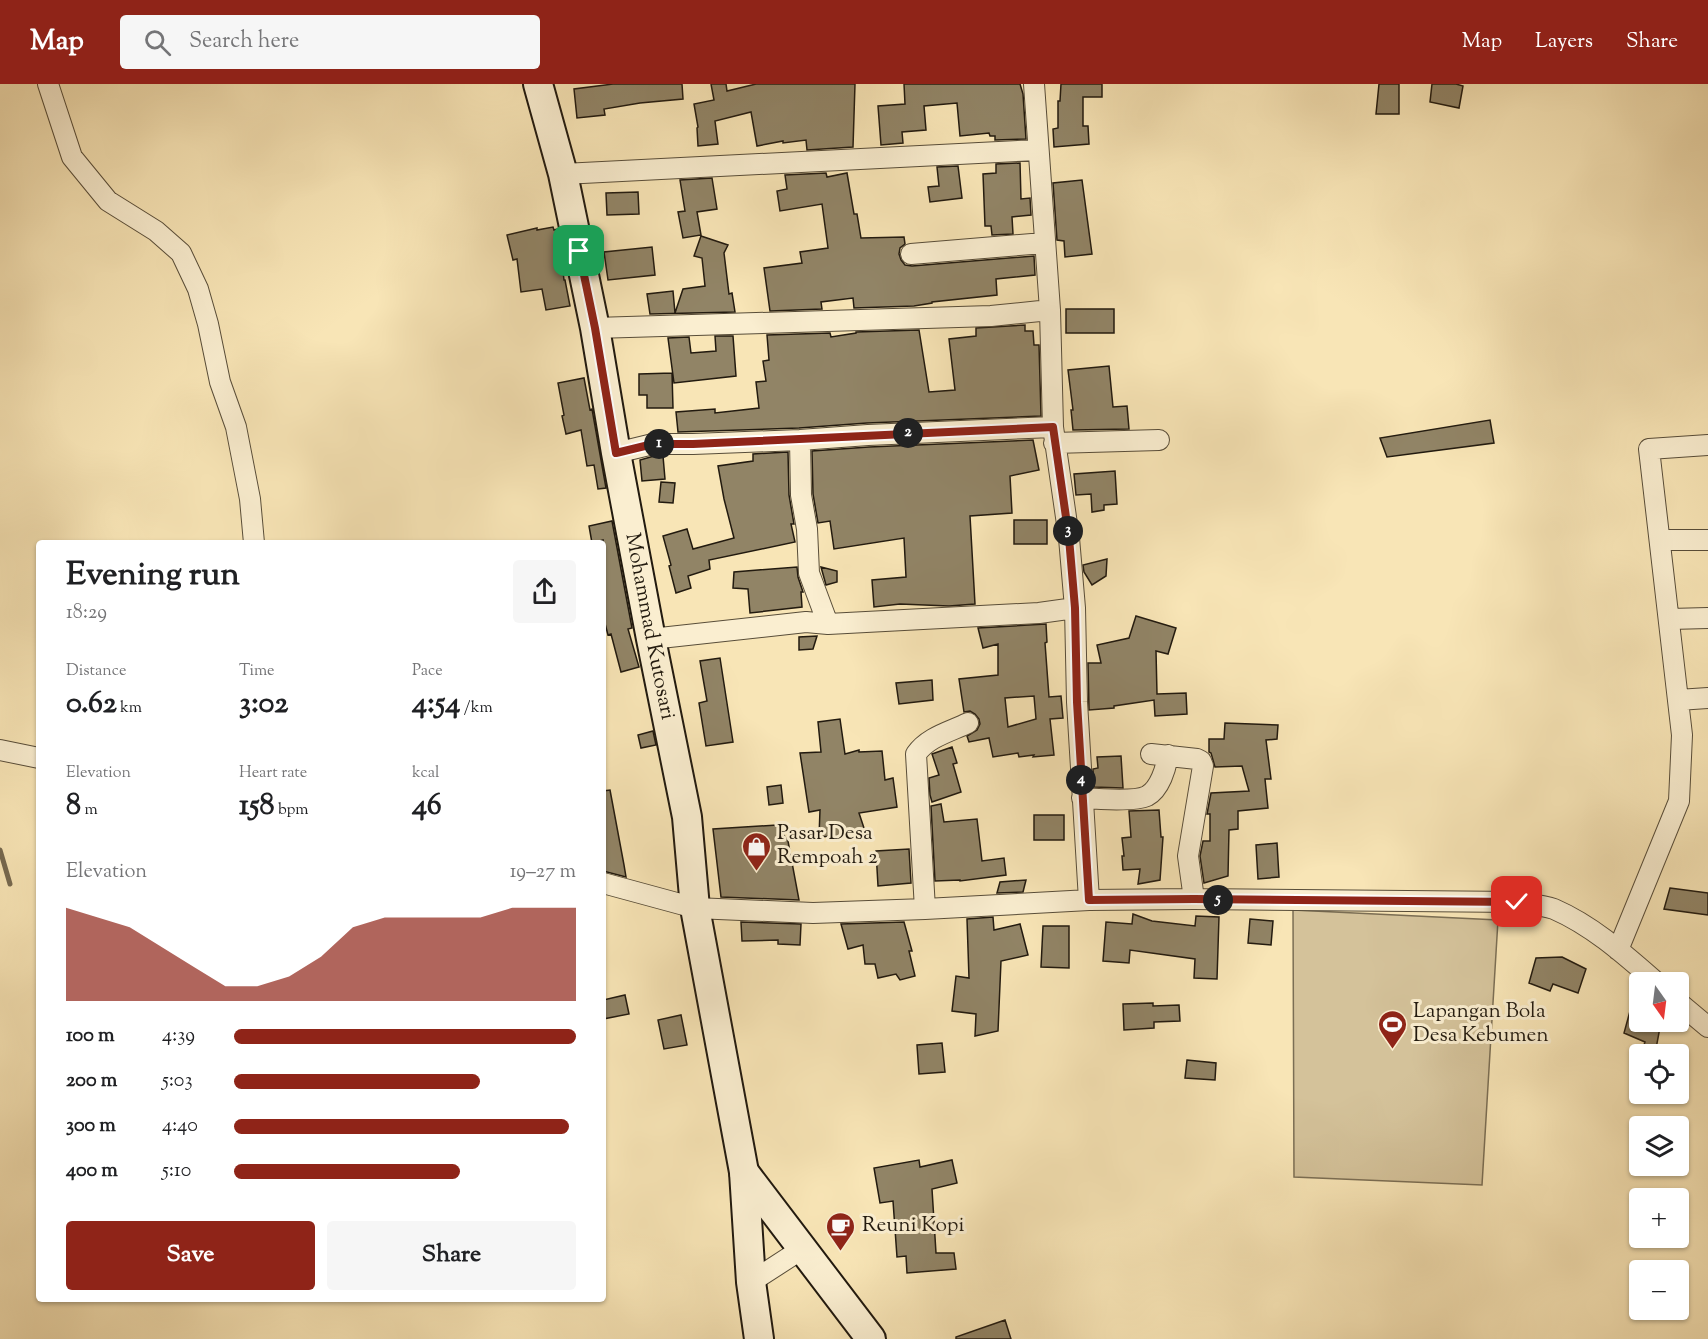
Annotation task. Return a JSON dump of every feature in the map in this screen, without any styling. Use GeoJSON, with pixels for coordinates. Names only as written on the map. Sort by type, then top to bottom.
{"type":"FeatureCollection","features":[{"type":"Feature","properties":{"kind":"street"},"geometry":{"type":"LineString","coordinates":[[48,84],[72,157],[108,201],[156,231],[181,253],[198,289],[220,382],[236,427],[250,499],[254,540]]}},
{"type":"Feature","properties":{"kind":"street","name":"Mohammad Kutosari"},"geometry":{"type":"LineString","coordinates":[[538,84],[563,174],[595,328],[616,453],[687,817],[695,908],[744,1172],[751,1282],[759,1339]]}},
{"type":"Feature","properties":{"kind":"street"},"geometry":{"type":"LineString","coordinates":[[1034,84],[1050,310],[1053,435],[1069,538],[1075,608],[1077,702],[1089,900]]}},
{"type":"Feature","properties":{"kind":"street"},"geometry":{"type":"LineString","coordinates":[[563,174],[1038,150]]}},
{"type":"Feature","properties":{"kind":"street"},"geometry":{"type":"LineString","coordinates":[[911,255],[1044,243]]}},
{"type":"Feature","properties":{"kind":"street"},"geometry":{"type":"LineString","coordinates":[[595,328],[992,316],[1050,310]]}},
{"type":"Feature","properties":{"kind":"street"},"geometry":{"type":"LineString","coordinates":[[616,453],[653,444],[800,440],[868,435],[1053,435],[1159,440]]}},
{"type":"Feature","properties":{"kind":"street"},"geometry":{"type":"LineString","coordinates":[[800,440],[801,495],[807,529],[809,573],[828,624]]}},
{"type":"Feature","properties":{"kind":"street"},"geometry":{"type":"LineString","coordinates":[[1618,950],[1679,801],[1682,735],[1649,449],[1708,446]]}},
{"type":"Feature","properties":{"kind":"street"},"geometry":{"type":"LineString","coordinates":[[1660,540],[1708,540]]}},
{"type":"Feature","properties":{"kind":"street"},"geometry":{"type":"LineString","coordinates":[[651,639],[806,622],[828,624],[1039,613],[1075,608]]}},
{"type":"Feature","properties":{"kind":"street"},"geometry":{"type":"LineString","coordinates":[[1670,619],[1708,618]]}},
{"type":"Feature","properties":{"kind":"street"},"geometry":{"type":"LineString","coordinates":[[1678,700],[1708,698]]}},
{"type":"Feature","properties":{"kind":"street"},"geometry":{"type":"LineString","coordinates":[[925,909],[916,754],[931,739],[968,723]]}},
{"type":"Feature","properties":{"kind":"street"},"geometry":{"type":"LineString","coordinates":[[0,750],[36,757]]}},
{"type":"Feature","properties":{"kind":"street"},"geometry":{"type":"LineString","coordinates":[[1082,798],[1126,800],[1147,796],[1159,783],[1166,766],[1160,755],[1201,761],[1203,766],[1188,856],[1194,899]]}},
{"type":"Feature","properties":{"kind":"street"},"geometry":{"type":"LineString","coordinates":[[606,884],[695,908],[813,913],[1089,900],[1517,902],[1552,908],[1580,922],[1644,972]]}},
{"type":"Feature","properties":{"kind":"street"},"geometry":{"type":"LineString","coordinates":[[1689,1011],[1708,1027]]}},
{"type":"Feature","properties":{"kind":"street"},"geometry":{"type":"LineString","coordinates":[[744,1172],[871,1339]]}},
{"type":"Feature","properties":{"kind":"street"},"geometry":{"type":"LineString","coordinates":[[751,1282],[802,1249]]}},
{"type":"Feature","properties":{"kind":"shaded area","name":"Lapangan Bola Desa Kebumen"},"geometry":{"type":"Polygon","coordinates":[[[1293,910],[1498,920],[1482,1185],[1294,1177],[1293,910]]]}},
{"type":"Feature","properties":{"kind":"building"},"geometry":{"type":"Polygon","coordinates":[[[613,84],[682,84],[683,99],[604,109],[605,115],[577,118],[574,89],[613,84]]]}},
{"type":"Feature","properties":{"kind":"building"},"geometry":{"type":"Polygon","coordinates":[[[711,84],[726,84],[727,91],[756,84],[855,84],[853,147],[807,150],[806,140],[783,143],[783,141],[757,146],[751,112],[715,121],[718,144],[698,146],[698,127],[694,104],[714,100],[711,84]]]}},
{"type":"Feature","properties":{"kind":"building"},"geometry":{"type":"Polygon","coordinates":[[[904,84],[1020,84],[1023,94],[1026,139],[995,140],[995,136],[990,136],[989,133],[960,136],[957,103],[924,106],[926,130],[902,132],[903,143],[881,145],[878,106],[905,104],[904,84]]]}},
{"type":"Feature","properties":{"kind":"building"},"geometry":{"type":"Polygon","coordinates":[[[1061,84],[1102,84],[1102,97],[1083,97],[1083,126],[1088,126],[1089,144],[1054,147],[1053,129],[1058,128],[1058,101],[1060,101],[1061,84]]]}},
{"type":"Feature","properties":{"kind":"building"},"geometry":{"type":"Polygon","coordinates":[[[1379,84],[1399,84],[1399,114],[1376,114],[1379,84]]]}},
{"type":"Feature","properties":{"kind":"building"},"geometry":{"type":"Polygon","coordinates":[[[1432,84],[1463,86],[1459,108],[1430,102],[1432,84]]]}},
{"type":"Feature","properties":{"kind":"building"},"geometry":{"type":"Polygon","coordinates":[[[1020,163],[1021,199],[1030,198],[1031,215],[1012,217],[1013,234],[992,235],[991,226],[985,226],[983,174],[996,173],[996,164],[1020,163]]]}},
{"type":"Feature","properties":{"kind":"building"},"geometry":{"type":"Polygon","coordinates":[[[958,166],[962,198],[930,202],[928,187],[939,186],[937,167],[958,166]]]}},
{"type":"Feature","properties":{"kind":"building"},"geometry":{"type":"Polygon","coordinates":[[[826,173],[827,177],[847,173],[861,238],[904,237],[905,244],[900,248],[899,254],[905,265],[1034,256],[1035,275],[996,279],[997,295],[914,306],[854,308],[853,298],[821,302],[822,309],[770,311],[764,268],[802,263],[800,252],[828,248],[822,204],[780,211],[777,191],[787,189],[785,175],[826,173]]]}},
{"type":"Feature","properties":{"kind":"building"},"geometry":{"type":"Polygon","coordinates":[[[712,178],[717,209],[697,212],[701,235],[683,238],[678,212],[685,211],[680,180],[712,178]]]}},
{"type":"Feature","properties":{"kind":"building"},"geometry":{"type":"Polygon","coordinates":[[[1082,180],[1092,254],[1065,257],[1064,241],[1057,240],[1053,183],[1082,180]]]}},
{"type":"Feature","properties":{"kind":"building"},"geometry":{"type":"Polygon","coordinates":[[[638,192],[639,214],[607,215],[606,193],[638,192]]]}},
{"type":"Feature","properties":{"kind":"building"},"geometry":{"type":"Polygon","coordinates":[[[553,227],[554,230],[558,229],[564,280],[570,306],[546,310],[542,289],[521,292],[517,259],[513,260],[507,235],[553,227]]]}},
{"type":"Feature","properties":{"kind":"building"},"geometry":{"type":"Polygon","coordinates":[[[701,236],[728,245],[724,253],[729,294],[732,293],[735,312],[650,314],[647,294],[673,291],[675,313],[683,289],[705,286],[702,258],[694,256],[701,236]]]}},
{"type":"Feature","properties":{"kind":"building"},"geometry":{"type":"Polygon","coordinates":[[[652,247],[655,275],[608,280],[604,252],[652,247]]]}},
{"type":"Feature","properties":{"kind":"building"},"geometry":{"type":"Polygon","coordinates":[[[1066,309],[1114,309],[1114,333],[1066,333],[1066,309]]]}},
{"type":"Feature","properties":{"kind":"building"},"geometry":{"type":"Polygon","coordinates":[[[1025,325],[1025,331],[1033,331],[1034,345],[1039,345],[1041,416],[678,432],[676,412],[715,409],[715,413],[759,408],[756,382],[766,381],[763,361],[769,360],[767,335],[830,333],[831,337],[856,332],[919,330],[929,392],[955,390],[949,339],[976,336],[976,328],[1025,325]]]}},
{"type":"Feature","properties":{"kind":"building"},"geometry":{"type":"Polygon","coordinates":[[[715,336],[733,336],[736,376],[674,383],[668,338],[689,337],[691,353],[716,351],[715,336]]]}},
{"type":"Feature","properties":{"kind":"building"},"geometry":{"type":"Polygon","coordinates":[[[1109,366],[1113,407],[1127,406],[1129,429],[1073,430],[1068,370],[1109,366]]]}},
{"type":"Feature","properties":{"kind":"building"},"geometry":{"type":"Polygon","coordinates":[[[672,373],[673,408],[647,408],[647,395],[639,395],[639,374],[672,373]]]}},
{"type":"Feature","properties":{"kind":"building"},"geometry":{"type":"Polygon","coordinates":[[[584,378],[606,488],[598,489],[594,465],[587,466],[581,430],[566,434],[562,416],[564,415],[558,383],[584,378]]]}},
{"type":"Feature","properties":{"kind":"building"},"geometry":{"type":"Polygon","coordinates":[[[1490,420],[1494,443],[1387,457],[1380,438],[1490,420]]]}},
{"type":"Feature","properties":{"kind":"building"},"geometry":{"type":"Polygon","coordinates":[[[1033,440],[1039,470],[1010,476],[1012,513],[970,516],[975,604],[949,606],[900,604],[874,607],[872,580],[906,577],[904,538],[834,549],[830,521],[818,523],[813,494],[812,451],[1033,440]]]}},
{"type":"Feature","properties":{"kind":"building"},"geometry":{"type":"Polygon","coordinates":[[[788,452],[789,495],[794,524],[791,524],[795,542],[709,560],[710,569],[688,576],[691,588],[676,593],[663,536],[687,529],[693,549],[734,538],[718,466],[753,461],[753,454],[788,452]]]}},
{"type":"Feature","properties":{"kind":"building"},"geometry":{"type":"Polygon","coordinates":[[[663,456],[665,479],[642,481],[640,460],[663,456]]]}},
{"type":"Feature","properties":{"kind":"building"},"geometry":{"type":"Polygon","coordinates":[[[1115,471],[1117,504],[1104,505],[1104,510],[1092,512],[1091,494],[1076,495],[1074,474],[1115,471]]]}},
{"type":"Feature","properties":{"kind":"building"},"geometry":{"type":"Polygon","coordinates":[[[661,482],[675,483],[673,503],[659,502],[661,482]]]}},
{"type":"Feature","properties":{"kind":"building"},"geometry":{"type":"Polygon","coordinates":[[[1014,520],[1047,520],[1047,544],[1014,544],[1014,520]]]}},
{"type":"Feature","properties":{"kind":"building"},"geometry":{"type":"Polygon","coordinates":[[[612,521],[632,628],[628,629],[639,667],[621,672],[611,634],[608,635],[606,627],[606,540],[591,540],[589,526],[612,521]]]}},
{"type":"Feature","properties":{"kind":"building"},"geometry":{"type":"Polygon","coordinates":[[[1107,559],[1106,576],[1092,585],[1084,572],[1083,565],[1107,559]]]}},
{"type":"Feature","properties":{"kind":"building"},"geometry":{"type":"Polygon","coordinates":[[[797,567],[803,592],[801,592],[802,607],[750,613],[748,589],[733,588],[734,572],[797,567]]]}},
{"type":"Feature","properties":{"kind":"building"},"geometry":{"type":"Polygon","coordinates":[[[821,567],[837,571],[837,582],[826,585],[821,567]]]}},
{"type":"Feature","properties":{"kind":"building"},"geometry":{"type":"Polygon","coordinates":[[[1136,616],[1176,628],[1168,654],[1156,651],[1157,694],[1186,693],[1187,714],[1155,716],[1154,700],[1114,706],[1114,708],[1089,710],[1088,663],[1101,663],[1097,645],[1129,638],[1136,616]]]}},
{"type":"Feature","properties":{"kind":"building"},"geometry":{"type":"Polygon","coordinates":[[[1046,624],[1049,697],[1061,696],[1063,718],[1050,719],[1054,755],[1019,757],[1018,753],[993,757],[989,738],[969,742],[967,736],[977,730],[980,724],[975,714],[970,711],[964,712],[959,679],[998,675],[998,644],[983,648],[978,628],[1046,624]],[[1034,696],[1005,698],[1008,727],[1036,719],[1034,696]]]}},
{"type":"Feature","properties":{"kind":"building"},"geometry":{"type":"Polygon","coordinates":[[[817,636],[813,649],[799,650],[799,637],[817,636]]]}},
{"type":"Feature","properties":{"kind":"building"},"geometry":{"type":"Polygon","coordinates":[[[720,658],[733,742],[706,746],[699,703],[707,701],[700,661],[720,658]]]}},
{"type":"Feature","properties":{"kind":"building"},"geometry":{"type":"Polygon","coordinates":[[[932,680],[933,700],[899,704],[896,683],[932,680]]]}},
{"type":"Feature","properties":{"kind":"building"},"geometry":{"type":"Polygon","coordinates":[[[840,719],[845,754],[859,750],[859,752],[882,751],[885,780],[893,778],[897,807],[859,813],[866,834],[819,837],[820,810],[809,812],[800,753],[821,752],[818,722],[840,719]]]}},
{"type":"Feature","properties":{"kind":"building"},"geometry":{"type":"Polygon","coordinates":[[[1225,723],[1278,725],[1277,739],[1266,740],[1271,779],[1265,779],[1268,808],[1238,811],[1238,829],[1229,830],[1228,876],[1204,883],[1200,856],[1203,841],[1210,841],[1210,814],[1207,814],[1211,793],[1249,791],[1242,766],[1215,767],[1209,752],[1209,739],[1224,739],[1225,723]]]}},
{"type":"Feature","properties":{"kind":"building"},"geometry":{"type":"Polygon","coordinates":[[[653,731],[656,745],[641,748],[638,735],[653,731]]]}},
{"type":"Feature","properties":{"kind":"building"},"geometry":{"type":"Polygon","coordinates":[[[952,747],[957,763],[953,764],[961,792],[932,802],[929,778],[939,775],[932,754],[952,747]]]}},
{"type":"Feature","properties":{"kind":"building"},"geometry":{"type":"Polygon","coordinates":[[[1121,756],[1123,788],[1094,787],[1093,769],[1098,768],[1097,757],[1121,756]]]}},
{"type":"Feature","properties":{"kind":"building"},"geometry":{"type":"Polygon","coordinates":[[[781,785],[783,803],[769,805],[767,787],[781,785]]]}},
{"type":"Feature","properties":{"kind":"building"},"geometry":{"type":"Polygon","coordinates":[[[610,790],[626,877],[606,872],[606,791],[610,790]]]}},
{"type":"Feature","properties":{"kind":"building"},"geometry":{"type":"Polygon","coordinates":[[[941,804],[944,822],[977,819],[982,861],[1004,858],[1006,875],[960,881],[935,881],[931,806],[941,804]]]}},
{"type":"Feature","properties":{"kind":"building"},"geometry":{"type":"Polygon","coordinates":[[[1159,810],[1161,837],[1163,837],[1160,880],[1138,884],[1140,869],[1123,870],[1122,838],[1131,837],[1129,811],[1159,810]]]}},
{"type":"Feature","properties":{"kind":"building"},"geometry":{"type":"Polygon","coordinates":[[[1034,815],[1064,815],[1064,840],[1034,840],[1034,815]]]}},
{"type":"Feature","properties":{"kind":"building","name":"Pasar Desa Rempoah 2"},"geometry":{"type":"Polygon","coordinates":[[[777,825],[788,841],[799,900],[721,897],[713,829],[777,825]]]}},
{"type":"Feature","properties":{"kind":"building"},"geometry":{"type":"Polygon","coordinates":[[[1277,843],[1279,877],[1258,879],[1256,845],[1277,843]]]}},
{"type":"Feature","properties":{"kind":"building"},"geometry":{"type":"Polygon","coordinates":[[[909,849],[911,883],[878,886],[876,851],[909,849]]]}},
{"type":"Feature","properties":{"kind":"building"},"geometry":{"type":"Polygon","coordinates":[[[1026,880],[1023,892],[997,893],[1000,882],[1026,880]]]}},
{"type":"Feature","properties":{"kind":"building"},"geometry":{"type":"Polygon","coordinates":[[[1670,888],[1708,893],[1708,915],[1664,909],[1670,888]]]}},
{"type":"Feature","properties":{"kind":"building"},"geometry":{"type":"Polygon","coordinates":[[[1133,914],[1152,921],[1195,926],[1196,916],[1219,917],[1217,979],[1194,978],[1195,959],[1130,950],[1129,963],[1103,961],[1106,922],[1132,924],[1133,914]]]}},
{"type":"Feature","properties":{"kind":"building"},"geometry":{"type":"Polygon","coordinates":[[[993,917],[994,930],[1020,924],[1028,955],[1001,961],[998,1031],[975,1036],[976,1014],[952,1011],[956,976],[969,978],[967,919],[993,917]]]}},
{"type":"Feature","properties":{"kind":"building"},"geometry":{"type":"Polygon","coordinates":[[[1250,919],[1273,921],[1271,945],[1248,943],[1250,919]]]}},
{"type":"Feature","properties":{"kind":"building"},"geometry":{"type":"Polygon","coordinates":[[[741,922],[801,924],[800,945],[778,944],[778,940],[742,941],[741,922]]]}},
{"type":"Feature","properties":{"kind":"building"},"geometry":{"type":"Polygon","coordinates":[[[904,922],[912,951],[909,951],[915,976],[900,980],[896,974],[878,978],[875,964],[865,964],[863,945],[848,949],[841,924],[904,922]]]}},
{"type":"Feature","properties":{"kind":"building"},"geometry":{"type":"Polygon","coordinates":[[[1043,926],[1069,926],[1069,968],[1041,967],[1043,926]]]}},
{"type":"Feature","properties":{"kind":"building"},"geometry":{"type":"Polygon","coordinates":[[[1562,957],[1586,969],[1578,993],[1553,984],[1550,991],[1529,983],[1536,958],[1562,957]]]}},
{"type":"Feature","properties":{"kind":"building"},"geometry":{"type":"Polygon","coordinates":[[[625,995],[629,1014],[606,1018],[606,999],[625,995]]]}},
{"type":"Feature","properties":{"kind":"building"},"geometry":{"type":"Polygon","coordinates":[[[1153,1003],[1153,1006],[1179,1005],[1180,1021],[1154,1022],[1154,1028],[1124,1030],[1123,1004],[1153,1003]]]}},
{"type":"Feature","properties":{"kind":"building"},"geometry":{"type":"Polygon","coordinates":[[[681,1015],[687,1045],[664,1049],[658,1020],[681,1015]]]}},
{"type":"Feature","properties":{"kind":"building"},"geometry":{"type":"Polygon","coordinates":[[[1629,1015],[1629,1032],[1659,1032],[1657,1044],[1644,1044],[1645,1042],[1624,1033],[1629,1015]]]}},
{"type":"Feature","properties":{"kind":"building"},"geometry":{"type":"Polygon","coordinates":[[[942,1043],[945,1072],[919,1074],[917,1045],[942,1043]]]}},
{"type":"Feature","properties":{"kind":"building"},"geometry":{"type":"Polygon","coordinates":[[[1187,1060],[1216,1063],[1215,1080],[1185,1078],[1187,1060]]]}},
{"type":"Feature","properties":{"kind":"building"},"geometry":{"type":"Polygon","coordinates":[[[919,1160],[920,1167],[952,1160],[957,1183],[932,1189],[936,1253],[954,1253],[956,1269],[907,1273],[906,1256],[897,1257],[893,1201],[880,1203],[874,1168],[919,1160]]]}},
{"type":"Feature","properties":{"kind":"building"},"geometry":{"type":"Polygon","coordinates":[[[1005,1320],[1011,1339],[956,1339],[956,1337],[1005,1320]]]}},
{"type":"Feature","properties":{"kind":"waterway"},"geometry":{"type":"LineString","coordinates":[[0,850],[10,884]]}},
{"type":"Feature","properties":{"kind":"place","name":"Pasar Desa Rempoah 2"},"geometry":{"type":"Point","coordinates":[756,872]}},
{"type":"Feature","properties":{"kind":"place","name":"Lapangan Bola Desa Kebumen"},"geometry":{"type":"Point","coordinates":[1392,1050]}},
{"type":"Feature","properties":{"kind":"place","name":"Reuni Kopi"},"geometry":{"type":"Point","coordinates":[841,1252]}},
{"type":"Feature","properties":{"kind":"route"},"geometry":{"type":"LineString","coordinates":[[579,251],[595,328],[616,453],[653,444],[800,440],[1053,427],[1069,538],[1075,608],[1077,702],[1089,900],[1517,902]]}}]}
